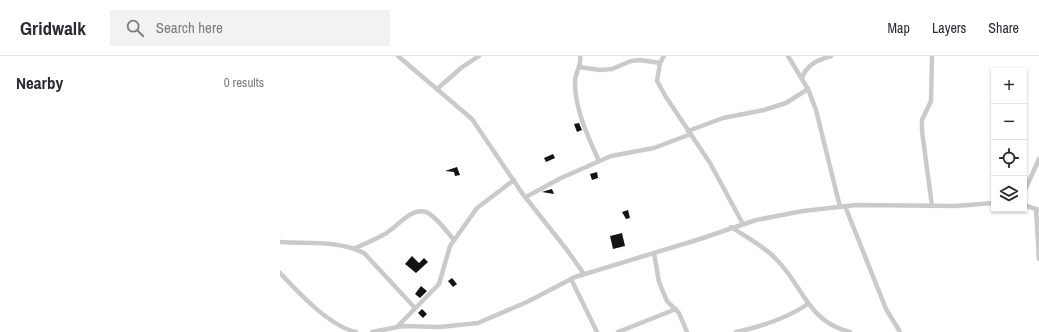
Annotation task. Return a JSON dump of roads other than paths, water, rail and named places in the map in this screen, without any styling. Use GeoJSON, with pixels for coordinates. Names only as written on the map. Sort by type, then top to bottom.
{"type":"FeatureCollection","features":[{"type":"Feature","properties":{"kind":"street"},"geometry":{"type":"LineString","coordinates":[[398,56],[472,119],[526,197],[584,274]]}},
{"type":"Feature","properties":{"kind":"street"},"geometry":{"type":"LineString","coordinates":[[437,89],[461,68],[479,56]]}},
{"type":"Feature","properties":{"kind":"street"},"geometry":{"type":"LineString","coordinates":[[580,56],[582,62],[575,80],[578,105],[589,139],[599,161]]}},
{"type":"Feature","properties":{"kind":"street"},"geometry":{"type":"LineString","coordinates":[[664,56],[660,63],[657,81],[718,176],[743,224]]}},
{"type":"Feature","properties":{"kind":"street"},"geometry":{"type":"LineString","coordinates":[[788,56],[808,89],[816,110],[842,207],[886,309],[900,332]]}},
{"type":"Feature","properties":{"kind":"street"},"geometry":{"type":"LineString","coordinates":[[802,78],[809,65],[817,60],[831,56]]}},
{"type":"Feature","properties":{"kind":"street"},"geometry":{"type":"LineString","coordinates":[[932,56],[931,101],[922,120],[922,131],[932,206]]}},
{"type":"Feature","properties":{"kind":"street"},"geometry":{"type":"LineString","coordinates":[[579,67],[600,70],[612,69],[631,61],[640,60],[660,63]]}},
{"type":"Feature","properties":{"kind":"street"},"geometry":{"type":"LineString","coordinates":[[526,197],[561,178],[612,156],[654,148],[723,118],[764,110],[786,103],[808,89]]}},
{"type":"Feature","properties":{"kind":"street"},"geometry":{"type":"LineString","coordinates":[[1027,185],[1039,159]]}},
{"type":"Feature","properties":{"kind":"street"},"geometry":{"type":"LineString","coordinates":[[397,327],[439,284],[447,256],[454,240],[477,208],[514,180]]}},
{"type":"Feature","properties":{"kind":"street"},"geometry":{"type":"LineString","coordinates":[[372,332],[397,327],[424,329],[478,323],[527,302],[571,279],[584,274],[700,239],[731,227],[804,211],[842,207],[932,206],[991,203]]}},
{"type":"Feature","properties":{"kind":"street"},"geometry":{"type":"LineString","coordinates":[[1027,206],[1038,209],[1039,259]]}},
{"type":"Feature","properties":{"kind":"street"},"geometry":{"type":"LineString","coordinates":[[355,248],[385,235],[402,220],[420,212],[427,212],[454,240]]}},
{"type":"Feature","properties":{"kind":"street"},"geometry":{"type":"LineString","coordinates":[[731,227],[776,259],[818,316],[831,325],[849,332]]}},
{"type":"Feature","properties":{"kind":"street"},"geometry":{"type":"LineString","coordinates":[[280,242],[344,245],[355,248],[364,253],[415,308]]}},
{"type":"Feature","properties":{"kind":"street"},"geometry":{"type":"LineString","coordinates":[[654,253],[659,282],[664,294],[667,301],[676,309],[687,332]]}},
{"type":"Feature","properties":{"kind":"street"},"geometry":{"type":"LineString","coordinates":[[280,272],[304,298],[341,326],[355,332]]}},
{"type":"Feature","properties":{"kind":"street"},"geometry":{"type":"LineString","coordinates":[[571,279],[597,332]]}},
{"type":"Feature","properties":{"kind":"street"},"geometry":{"type":"LineString","coordinates":[[736,332],[779,319],[808,304]]}},
{"type":"Feature","properties":{"kind":"street"},"geometry":{"type":"LineString","coordinates":[[618,332],[676,309]]}}]}
